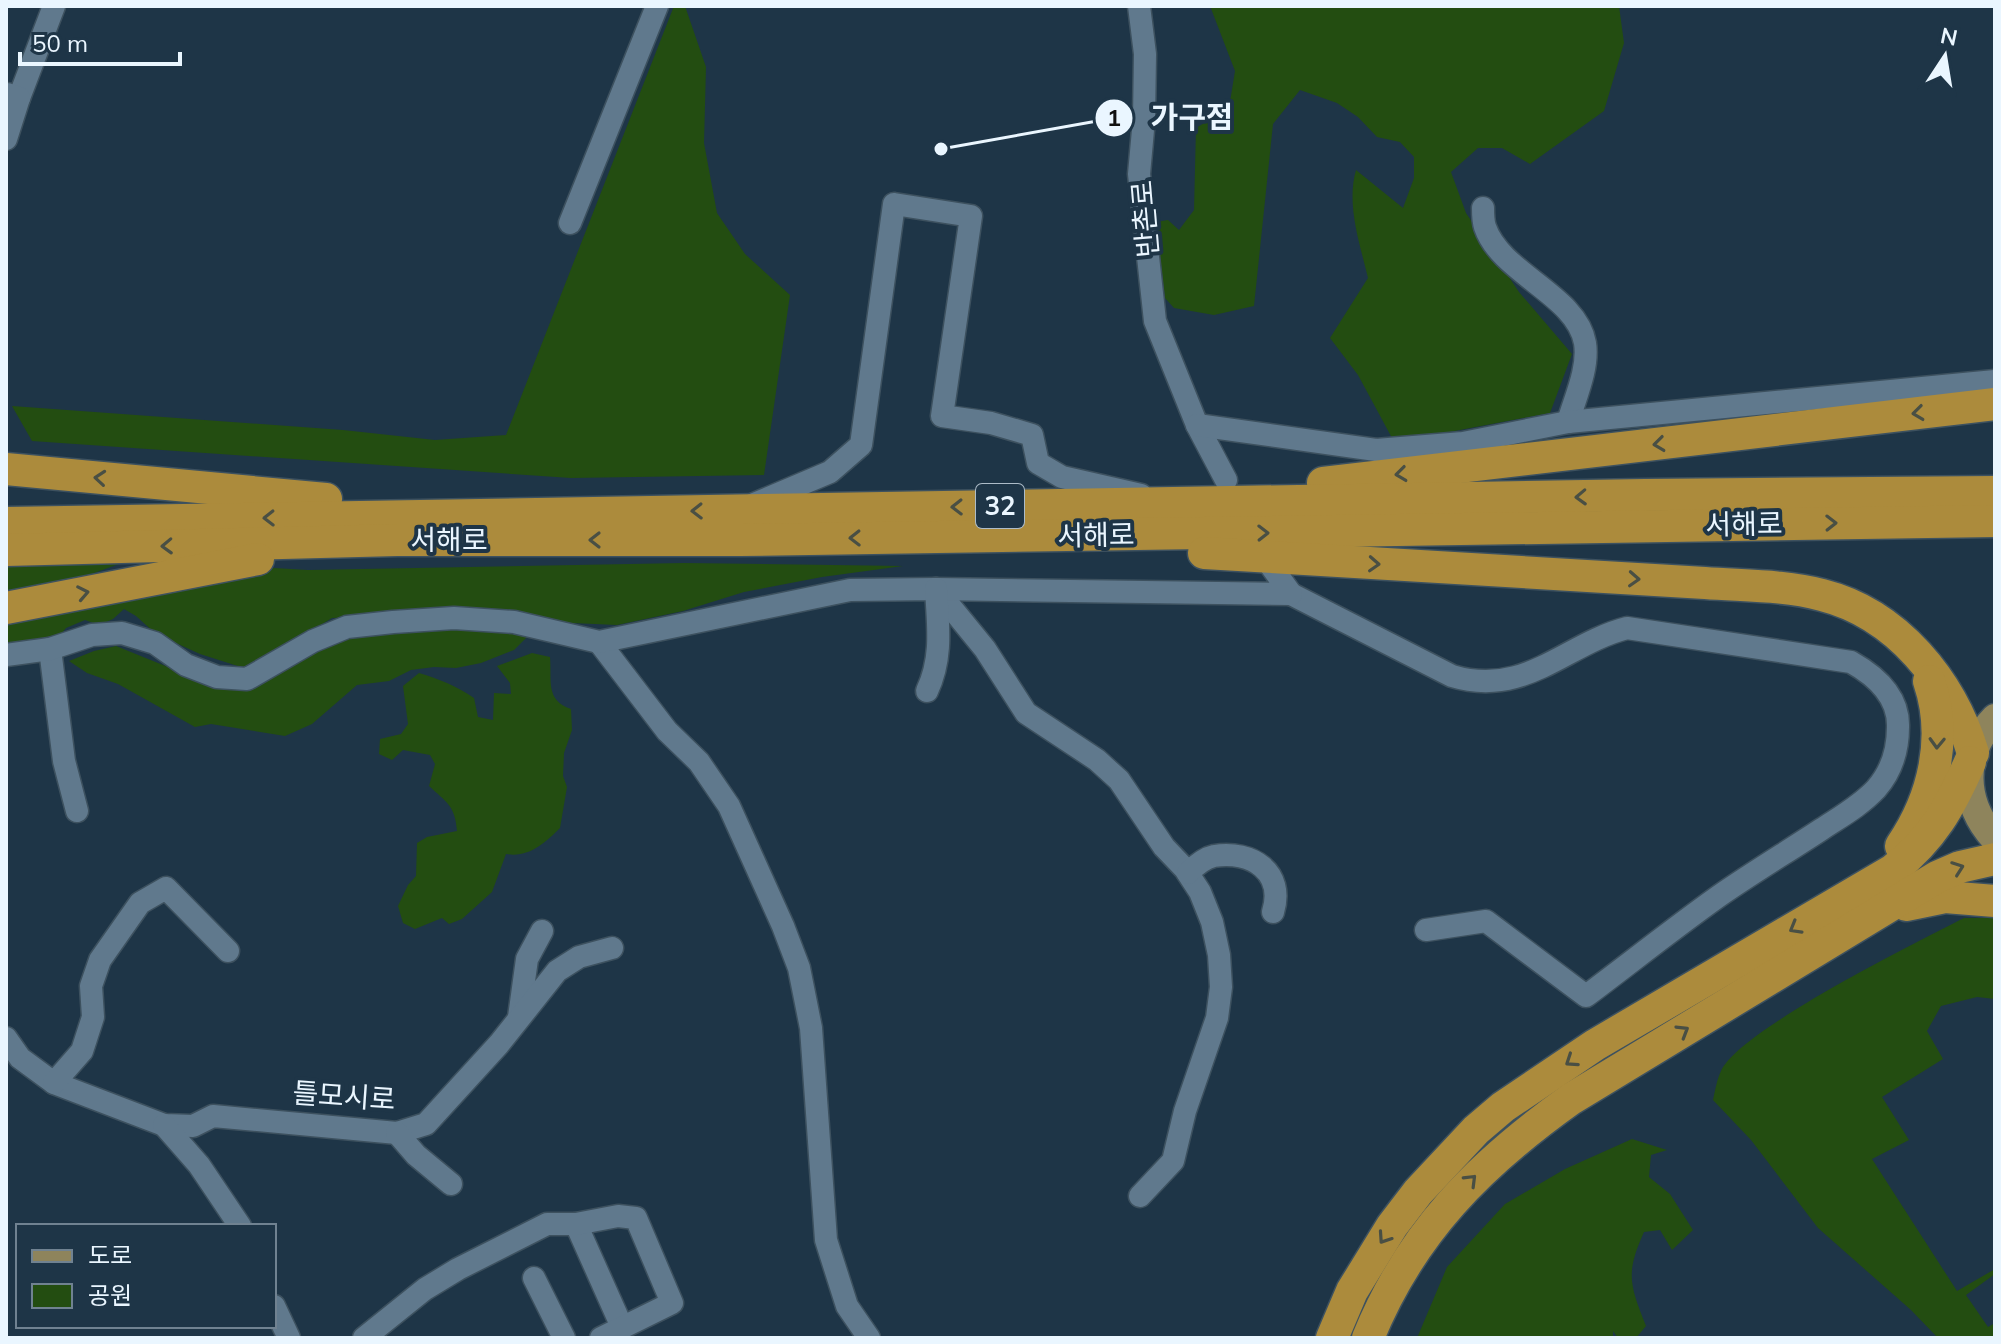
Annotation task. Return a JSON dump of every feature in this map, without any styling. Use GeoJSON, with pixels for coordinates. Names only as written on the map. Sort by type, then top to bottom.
{"type":"FeatureCollection","features":[{"type":"Feature","properties":{"kind":"highway"},"geometry":{"type":"LineString","coordinates":[[1045,505],[1311,485],[1995,404]]}},
{"type":"Feature","properties":{"kind":"highway"},"geometry":{"type":"LineString","coordinates":[[6,469],[484,514]]}},
{"type":"Feature","properties":{"kind":"highway"},"geometry":{"type":"LineString","coordinates":[[1645,495],[1995,472]]}},
{"type":"Feature","properties":{"kind":"highway","name":"서해로"},"geometry":{"type":"LineString","coordinates":[[6,523],[1645,495],[1995,492]]}},
{"type":"Feature","properties":{"kind":"highway","name":"서해로"},"geometry":{"type":"LineString","coordinates":[[6,550],[348,541],[933,537],[1995,521]]}},
{"type":"Feature","properties":{"kind":"highway"},"geometry":{"type":"LineString","coordinates":[[933,537],[1785,589],[1819,594],[1860,610],[1908,644],[1948,696],[1965,728],[1972,757],[1951,803],[1932,834],[1869,901],[1571,1099],[1510,1145],[1459,1191],[1427,1232],[1385,1301],[1368,1338]]}},
{"type":"Feature","properties":{"kind":"highway"},"geometry":{"type":"LineString","coordinates":[[6,608],[348,541]]}},
{"type":"Feature","properties":{"kind":"highway"},"geometry":{"type":"LineString","coordinates":[[1869,901],[1890,861],[1911,832],[1923,806],[1936,759],[1938,731],[1933,694],[1908,644]]}},
{"type":"Feature","properties":{"kind":"highway"},"geometry":{"type":"LineString","coordinates":[[1332,1338],[1352,1291],[1392,1226],[1418,1192],[1476,1130],[1503,1107],[1595,1045],[1869,901],[1947,872],[1995,859]]}},
{"type":"Feature","properties":{"kind":"highway"},"geometry":{"type":"LineString","coordinates":[[1869,901],[1908,904],[1945,897],[1995,901]]}},
{"type":"Feature","properties":{"kind":"main road"},"geometry":{"type":"LineString","coordinates":[[1995,718],[1984,731],[1972,757],[1969,779],[1979,819],[1995,839]]}},
{"type":"Feature","properties":{"kind":"street"},"geometry":{"type":"LineString","coordinates":[[6,139],[13,96],[54,6]]}},
{"type":"Feature","properties":{"kind":"street"},"geometry":{"type":"LineString","coordinates":[[570,223],[657,6]]}},
{"type":"Feature","properties":{"kind":"street","name":"반촌로"},"geometry":{"type":"LineString","coordinates":[[1139,6],[1145,54],[1139,174],[1155,321],[1197,425],[1226,480]]}},
{"type":"Feature","properties":{"kind":"street"},"geometry":{"type":"LineString","coordinates":[[739,510],[830,472],[861,445],[894,204],[971,216],[942,416],[991,423],[1032,435],[1038,463],[1062,477],[1150,497]]}},
{"type":"Feature","properties":{"kind":"street"},"geometry":{"type":"LineString","coordinates":[[1483,208],[1485,227],[1502,255],[1564,309],[1580,329],[1585,342],[1585,359],[1568,422]]}},
{"type":"Feature","properties":{"kind":"street"},"geometry":{"type":"LineString","coordinates":[[1197,425],[1376,450],[1463,443],[1568,422],[1995,381]]}},
{"type":"Feature","properties":{"kind":"street"},"geometry":{"type":"LineString","coordinates":[[1271,566],[1291,594]]}},
{"type":"Feature","properties":{"kind":"street"},"geometry":{"type":"LineString","coordinates":[[927,691],[940,650],[936,589]]}},
{"type":"Feature","properties":{"kind":"street"},"geometry":{"type":"LineString","coordinates":[[936,589],[985,649],[1026,713],[1097,760],[1119,780],[1164,847],[1188,873],[1200,892],[1212,922],[1219,955],[1221,987],[1217,1018],[1185,1111],[1173,1161],[1140,1196]]}},
{"type":"Feature","properties":{"kind":"street"},"geometry":{"type":"LineString","coordinates":[[6,655],[50,649],[92,635],[122,633],[155,643],[186,665],[217,677],[247,679],[313,641],[347,627],[393,622],[454,618],[514,622],[599,642],[850,590],[1291,594],[1452,676],[1474,683],[1497,681],[1549,666],[1611,632],[1627,628],[1851,662],[1882,684],[1894,701],[1899,722],[1898,741],[1892,764],[1877,788],[1854,808],[1719,896],[1586,996],[1486,921],[1426,930]]}},
{"type":"Feature","properties":{"kind":"street"},"geometry":{"type":"LineString","coordinates":[[599,642],[667,731],[699,762],[729,806],[783,926],[799,968],[811,1028],[826,1240],[847,1306],[869,1338]]}},
{"type":"Feature","properties":{"kind":"street"},"geometry":{"type":"LineString","coordinates":[[50,649],[64,761],[77,811]]}},
{"type":"Feature","properties":{"kind":"street"},"geometry":{"type":"LineString","coordinates":[[1188,873],[1214,856],[1251,858],[1269,873],[1277,892],[1273,912]]}},
{"type":"Feature","properties":{"kind":"street"},"geometry":{"type":"LineString","coordinates":[[54,1083],[82,1051],[93,1017],[91,986],[100,960],[140,903],[166,888],[228,951]]}},
{"type":"Feature","properties":{"kind":"street"},"geometry":{"type":"LineString","coordinates":[[519,1017],[527,959],[542,931]]}},
{"type":"Feature","properties":{"kind":"street","name":"틀모시로"},"geometry":{"type":"LineString","coordinates":[[6,1038],[20,1058],[54,1083],[164,1125],[193,1126],[213,1116],[397,1133],[426,1124],[499,1044],[557,971],[579,957],[612,948]]}},
{"type":"Feature","properties":{"kind":"street"},"geometry":{"type":"LineString","coordinates":[[164,1125],[199,1165],[239,1224]]}},
{"type":"Feature","properties":{"kind":"street"},"geometry":{"type":"LineString","coordinates":[[397,1133],[416,1155],[451,1184]]}},
{"type":"Feature","properties":{"kind":"street"},"geometry":{"type":"LineString","coordinates":[[364,1338],[425,1289],[547,1224],[576,1224],[618,1216],[636,1218],[672,1303],[601,1338]]}},
{"type":"Feature","properties":{"kind":"street"},"geometry":{"type":"LineString","coordinates":[[576,1224],[622,1327]]}},
{"type":"Feature","properties":{"kind":"street"},"geometry":{"type":"LineString","coordinates":[[534,1278],[564,1338]]}},
{"type":"Feature","properties":{"kind":"street"},"geometry":{"type":"LineString","coordinates":[[276,1310],[289,1338]]}},
{"type":"Feature","properties":{"kind":"green space"},"geometry":{"type":"Polygon","coordinates":[[[674,6],[685,6],[706,67],[704,143],[717,213],[745,254],[790,295],[764,475],[571,478],[32,441],[12,406],[343,430],[435,440],[506,435],[674,6]]]}},
{"type":"Feature","properties":{"kind":"green space"},"geometry":{"type":"Polygon","coordinates":[[[1210,6],[1619,6],[1624,43],[1604,111],[1530,164],[1502,148],[1478,148],[1451,172],[1466,213],[1519,292],[1572,354],[1550,413],[1444,433],[1392,438],[1358,375],[1330,338],[1368,278],[1353,211],[1356,170],[1403,208],[1414,178],[1414,157],[1400,142],[1377,137],[1358,117],[1337,103],[1300,90],[1273,124],[1254,306],[1214,315],[1174,308],[1165,298],[1156,222],[1168,220],[1179,230],[1194,210],[1196,128],[1229,108],[1235,71],[1210,6]]]}},
{"type":"Feature","properties":{"kind":"green space"},"geometry":{"type":"Polygon","coordinates":[[[684,563],[903,566],[744,592],[683,611],[617,625],[572,623],[508,612],[332,618],[258,664],[244,668],[200,654],[156,634],[124,609],[113,619],[99,625],[85,620],[66,628],[58,638],[6,645],[6,616],[274,568],[308,570],[684,563]]]}},
{"type":"Feature","properties":{"kind":"green space"},"geometry":{"type":"Polygon","coordinates":[[[6,564],[119,564],[72,581],[6,595],[6,564]]]}},
{"type":"Feature","properties":{"kind":"green space"},"geometry":{"type":"Polygon","coordinates":[[[474,629],[528,636],[514,650],[481,663],[456,668],[411,670],[389,681],[357,685],[312,724],[285,736],[211,724],[195,727],[69,661],[116,646],[200,680],[243,687],[262,684],[309,653],[344,640],[376,633],[474,629]]]}},
{"type":"Feature","properties":{"kind":"green space"},"geometry":{"type":"Polygon","coordinates":[[[532,653],[550,657],[553,695],[571,709],[572,730],[564,753],[563,776],[567,787],[560,828],[529,851],[506,854],[492,892],[462,919],[449,924],[442,918],[415,929],[403,923],[398,906],[416,876],[417,843],[427,837],[457,831],[456,822],[449,805],[429,786],[435,764],[430,755],[403,750],[392,760],[379,754],[380,739],[401,734],[408,724],[403,686],[419,673],[468,694],[474,698],[478,717],[493,720],[494,693],[511,694],[510,683],[497,666],[532,653]]]}},
{"type":"Feature","properties":{"kind":"green space"},"geometry":{"type":"Polygon","coordinates":[[[1964,918],[1995,918],[1995,999],[1977,997],[1941,1006],[1927,1031],[1943,1059],[1882,1097],[1909,1140],[1872,1159],[1957,1291],[1995,1269],[1995,1274],[1966,1295],[1988,1327],[1995,1323],[1995,1338],[1938,1338],[1818,1228],[1751,1140],[1713,1100],[1721,1071],[1735,1053],[1761,1033],[1832,988],[1964,918]]]}},
{"type":"Feature","properties":{"kind":"green space"},"geometry":{"type":"Polygon","coordinates":[[[1632,1139],[1667,1150],[1651,1155],[1649,1177],[1670,1194],[1693,1230],[1672,1250],[1660,1230],[1644,1232],[1632,1269],[1633,1289],[1646,1326],[1636,1338],[1618,1338],[1613,1331],[1613,1338],[1417,1338],[1447,1267],[1505,1204],[1565,1169],[1632,1139]]]}},
{"type":"Feature","properties":{"kind":"place","name":"가구점"},"geometry":{"type":"Point","coordinates":[941,149]}}]}
